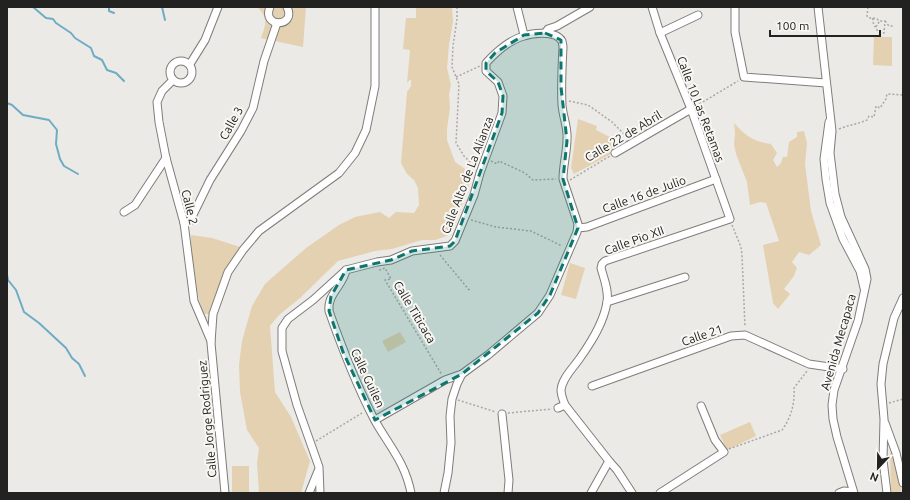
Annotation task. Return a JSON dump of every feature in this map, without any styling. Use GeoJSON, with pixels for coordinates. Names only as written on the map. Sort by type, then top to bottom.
{"type":"FeatureCollection","features":[{"type":"Feature","properties":{"kind":"street"},"geometry":{"type":"LineString","coordinates":[[190,64],[183,61],[173,64],[169,74],[173,80],[184,83],[190,79],[192,72],[190,64],[205,40],[218,7]]}},
{"type":"Feature","properties":{"kind":"street"},"geometry":{"type":"LineString","coordinates":[[270,7],[269,17],[277,23],[284,22],[288,17],[289,10],[287,7]]}},
{"type":"Feature","properties":{"kind":"street"},"geometry":{"type":"LineString","coordinates":[[211,343],[213,314],[228,272],[243,250],[259,231],[339,173],[355,153],[366,130],[375,86],[376,7]]}},
{"type":"Feature","properties":{"kind":"street"},"geometry":{"type":"LineString","coordinates":[[517,7],[524,35]]}},
{"type":"Feature","properties":{"kind":"street"},"geometry":{"type":"LineString","coordinates":[[545,33],[548,29],[557,26],[590,7]]}},
{"type":"Feature","properties":{"kind":"street","name":"Calle 10 Las Retamas"},"geometry":{"type":"LineString","coordinates":[[652,7],[660,33],[691,108],[730,219]]}},
{"type":"Feature","properties":{"kind":"street"},"geometry":{"type":"LineString","coordinates":[[735,7],[735,32],[744,77],[826,83]]}},
{"type":"Feature","properties":{"kind":"street","name":"Avenida Mecapaca"},"geometry":{"type":"LineString","coordinates":[[818,7],[832,131],[830,153],[835,194],[841,217],[865,269],[867,279],[858,321],[843,369],[834,390],[832,405],[833,419],[854,492]]}},
{"type":"Feature","properties":{"kind":"street"},"geometry":{"type":"LineString","coordinates":[[660,33],[698,15]]}},
{"type":"Feature","properties":{"kind":"street","name":"Calle 3"},"geometry":{"type":"LineString","coordinates":[[184,223],[190,221],[210,180],[247,119],[252,108],[264,61],[277,23]]}},
{"type":"Feature","properties":{"kind":"street"},"geometry":{"type":"LineString","coordinates":[[375,420],[445,380],[462,374],[488,355],[538,313],[550,295],[578,228],[564,181],[567,132],[561,87],[563,47],[561,40],[559,37],[545,33],[524,35],[495,53],[486,63]]}},
{"type":"Feature","properties":{"kind":"street","name":"Calle Alto de La Alianza"},"geometry":{"type":"LineString","coordinates":[[320,493],[319,467],[296,405],[282,351],[282,328],[288,319],[313,300],[346,270],[391,260],[412,251],[450,246],[455,241],[474,195],[480,173],[502,113],[503,96],[498,82],[486,71],[486,63]]}},
{"type":"Feature","properties":{"kind":"street","name":"Calle 2"},"geometry":{"type":"LineString","coordinates":[[173,80],[162,91],[157,102],[166,158],[184,223],[194,301],[211,343]]}},
{"type":"Feature","properties":{"kind":"street","name":"Calle 22 de Abril"},"geometry":{"type":"LineString","coordinates":[[615,153],[691,108]]}},
{"type":"Feature","properties":{"kind":"street","name":"Avenida Mecapaca"},"geometry":{"type":"LineString","coordinates":[[830,117],[824,159],[829,197],[843,239],[860,271],[865,290]]}},
{"type":"Feature","properties":{"kind":"street"},"geometry":{"type":"LineString","coordinates":[[124,212],[134,205],[166,158]]}},
{"type":"Feature","properties":{"kind":"street","name":"Calle 16 de Julio"},"geometry":{"type":"LineString","coordinates":[[578,228],[587,227],[716,179]]}},
{"type":"Feature","properties":{"kind":"street","name":"Calle Pio XII"},"geometry":{"type":"LineString","coordinates":[[566,404],[562,397],[561,390],[563,383],[601,324],[607,302],[607,292],[601,268],[602,264],[605,261],[730,219]]}},
{"type":"Feature","properties":{"kind":"street","name":"Calle Guilen"},"geometry":{"type":"LineString","coordinates":[[346,270],[343,280],[331,296],[328,305],[329,311],[343,352],[369,409],[402,465],[411,493]]}},
{"type":"Feature","properties":{"kind":"street"},"geometry":{"type":"LineString","coordinates":[[607,302],[685,276]]}},
{"type":"Feature","properties":{"kind":"street"},"geometry":{"type":"LineString","coordinates":[[887,493],[883,460],[884,419],[881,384],[883,364],[894,318],[902,301]]}},
{"type":"Feature","properties":{"kind":"street"},"geometry":{"type":"LineString","coordinates":[[745,335],[809,364],[843,369]]}},
{"type":"Feature","properties":{"kind":"street","name":"Calle 21"},"geometry":{"type":"LineString","coordinates":[[592,386],[731,336],[745,335]]}},
{"type":"Feature","properties":{"kind":"street","name":"Calle Jorge Rodriguez"},"geometry":{"type":"LineString","coordinates":[[211,343],[225,493]]}},
{"type":"Feature","properties":{"kind":"street"},"geometry":{"type":"LineString","coordinates":[[444,493],[451,443],[450,416],[452,399],[462,374]]}},
{"type":"Feature","properties":{"kind":"street"},"geometry":{"type":"LineString","coordinates":[[558,408],[566,404],[617,470],[632,493]]}},
{"type":"Feature","properties":{"kind":"street"},"geometry":{"type":"LineString","coordinates":[[660,493],[724,452],[715,440],[701,406]]}},
{"type":"Feature","properties":{"kind":"street"},"geometry":{"type":"LineString","coordinates":[[502,414],[509,480],[508,493]]}},
{"type":"Feature","properties":{"kind":"street"},"geometry":{"type":"LineString","coordinates":[[884,419],[896,453],[903,483]]}},
{"type":"Feature","properties":{"kind":"street"},"geometry":{"type":"LineString","coordinates":[[883,460],[887,450],[890,449],[896,453]]}},
{"type":"Feature","properties":{"kind":"street"},"geometry":{"type":"LineString","coordinates":[[591,493],[609,461]]}},
{"type":"Feature","properties":{"kind":"street"},"geometry":{"type":"LineString","coordinates":[[309,493],[319,467]]}},
{"type":"Feature","properties":{"kind":"street"},"geometry":{"type":"LineString","coordinates":[[839,493],[844,491],[854,492]]}},
{"type":"Feature","properties":{"kind":"path"},"geometry":{"type":"LineString","coordinates":[[457,7],[452,67],[459,84],[456,143],[464,156],[480,173]]}},
{"type":"Feature","properties":{"kind":"path"},"geometry":{"type":"LineString","coordinates":[[868,7],[867,16],[869,18],[885,21]]}},
{"type":"Feature","properties":{"kind":"path"},"geometry":{"type":"LineString","coordinates":[[873,18],[873,22],[878,32],[884,33],[885,21]]}},
{"type":"Feature","properties":{"kind":"path"},"geometry":{"type":"LineString","coordinates":[[875,27],[878,25],[879,21]]}},
{"type":"Feature","properties":{"kind":"path"},"geometry":{"type":"LineString","coordinates":[[885,21],[889,26],[893,26]]}},
{"type":"Feature","properties":{"kind":"path"},"geometry":{"type":"LineString","coordinates":[[456,77],[486,63]]}},
{"type":"Feature","properties":{"kind":"path"},"geometry":{"type":"LineString","coordinates":[[691,108],[744,77]]}},
{"type":"Feature","properties":{"kind":"path"},"geometry":{"type":"LineString","coordinates":[[832,131],[853,123],[859,124],[867,120],[869,116],[874,117],[876,106],[880,108],[886,99],[887,94],[903,95]]}},
{"type":"Feature","properties":{"kind":"path"},"geometry":{"type":"LineString","coordinates":[[562,100],[588,105],[612,122],[632,143]]}},
{"type":"Feature","properties":{"kind":"path","name":"Calle 22 de Abril"},"geometry":{"type":"LineString","coordinates":[[486,159],[497,164],[499,161],[525,173],[534,180],[564,181],[615,153]]}},
{"type":"Feature","properties":{"kind":"path"},"geometry":{"type":"LineString","coordinates":[[465,218],[496,227],[531,231],[570,250]]}},
{"type":"Feature","properties":{"kind":"path"},"geometry":{"type":"LineString","coordinates":[[730,219],[741,247],[745,335]]}},
{"type":"Feature","properties":{"kind":"path"},"geometry":{"type":"LineString","coordinates":[[436,248],[441,257],[470,291]]}},
{"type":"Feature","properties":{"kind":"path","name":"Calle Titicaca"},"geometry":{"type":"LineString","coordinates":[[377,262],[380,270],[385,268],[390,279],[385,280],[445,380]]}},
{"type":"Feature","properties":{"kind":"path"},"geometry":{"type":"LineString","coordinates":[[724,452],[782,430],[786,425],[791,412],[794,398],[794,388],[807,373],[809,364]]}},
{"type":"Feature","properties":{"kind":"path"},"geometry":{"type":"LineString","coordinates":[[886,404],[903,399]]}},
{"type":"Feature","properties":{"kind":"path"},"geometry":{"type":"LineString","coordinates":[[311,444],[369,409]]}},
{"type":"Feature","properties":{"kind":"highlighted area"},"geometry":{"type":"Polygon","coordinates":[[[545,33],[561,40],[561,87],[567,141],[563,179],[578,228],[550,295],[538,313],[462,374],[375,420],[343,352],[329,311],[331,296],[346,270],[391,260],[412,251],[450,246],[455,241],[502,113],[503,96],[498,82],[486,71],[486,63],[495,53],[524,35],[545,33]]]}},
{"type":"Feature","properties":{"kind":"shaded area"},"geometry":{"type":"Polygon","coordinates":[[[257,7],[306,7],[303,47],[261,38],[265,18],[257,7]]]}},
{"type":"Feature","properties":{"kind":"shaded area"},"geometry":{"type":"Polygon","coordinates":[[[416,7],[452,7],[453,22],[447,68],[451,85],[449,94],[450,108],[447,140],[455,162],[465,169],[470,178],[468,189],[453,229],[447,236],[435,240],[422,240],[392,249],[375,251],[338,261],[300,298],[279,315],[270,326],[275,392],[291,417],[310,461],[301,493],[259,493],[257,463],[259,448],[247,430],[240,392],[239,365],[242,341],[252,306],[265,284],[306,248],[339,225],[355,217],[380,212],[389,218],[396,212],[414,213],[419,205],[418,188],[414,180],[407,174],[401,163],[407,92],[411,86],[411,79],[407,83],[410,50],[403,49],[406,18],[416,18],[416,7]]]}},
{"type":"Feature","properties":{"kind":"shaded area"},"geometry":{"type":"Polygon","coordinates":[[[874,37],[892,37],[892,66],[873,65],[874,37]]]}},
{"type":"Feature","properties":{"kind":"shaded area"},"geometry":{"type":"Polygon","coordinates":[[[578,119],[597,126],[596,130],[616,140],[624,147],[574,174],[571,168],[578,119]]]}},
{"type":"Feature","properties":{"kind":"shaded area"},"geometry":{"type":"Polygon","coordinates":[[[734,123],[750,138],[771,144],[777,153],[773,160],[777,167],[781,163],[783,157],[787,157],[789,142],[797,137],[797,132],[804,131],[807,143],[805,164],[811,211],[821,245],[809,255],[799,252],[792,262],[797,268],[794,276],[784,289],[790,294],[778,309],[773,303],[763,245],[779,241],[766,203],[760,202],[750,205],[747,182],[736,154],[734,144],[734,123]]]}},
{"type":"Feature","properties":{"kind":"shaded area"},"geometry":{"type":"Polygon","coordinates":[[[191,235],[212,238],[240,247],[226,271],[210,314],[204,314],[198,296],[192,265],[191,235]]]}},
{"type":"Feature","properties":{"kind":"shaded area"},"geometry":{"type":"Polygon","coordinates":[[[570,263],[585,268],[576,299],[561,295],[570,263]]]}},
{"type":"Feature","properties":{"kind":"shaded area"},"geometry":{"type":"Polygon","coordinates":[[[400,332],[406,342],[388,352],[382,341],[400,332]]]}},
{"type":"Feature","properties":{"kind":"shaded area"},"geometry":{"type":"Polygon","coordinates":[[[750,422],[756,436],[727,450],[720,435],[750,422]]]}},
{"type":"Feature","properties":{"kind":"shaded area"},"geometry":{"type":"Polygon","coordinates":[[[890,453],[892,453],[894,457],[902,493],[892,493],[891,490],[890,453]]]}},
{"type":"Feature","properties":{"kind":"shaded area"},"geometry":{"type":"Polygon","coordinates":[[[232,466],[249,466],[249,493],[232,493],[232,466]]]}},
{"type":"Feature","properties":{"kind":"waterway"},"geometry":{"type":"LineString","coordinates":[[33,7],[46,18],[53,19],[75,38],[91,48],[94,56],[102,60],[107,70],[116,73],[124,81]]}},
{"type":"Feature","properties":{"kind":"waterway"},"geometry":{"type":"LineString","coordinates":[[109,7],[109,11],[114,13]]}},
{"type":"Feature","properties":{"kind":"waterway"},"geometry":{"type":"LineString","coordinates":[[162,7],[165,20]]}},
{"type":"Feature","properties":{"kind":"waterway"},"geometry":{"type":"LineString","coordinates":[[7,103],[12,105],[23,115],[49,120],[57,130],[56,144],[60,159],[64,166],[78,174]]}},
{"type":"Feature","properties":{"kind":"waterway"},"geometry":{"type":"LineString","coordinates":[[7,275],[8,280],[16,290],[24,312],[39,323],[66,348],[72,358],[79,364],[85,376]]}}]}
